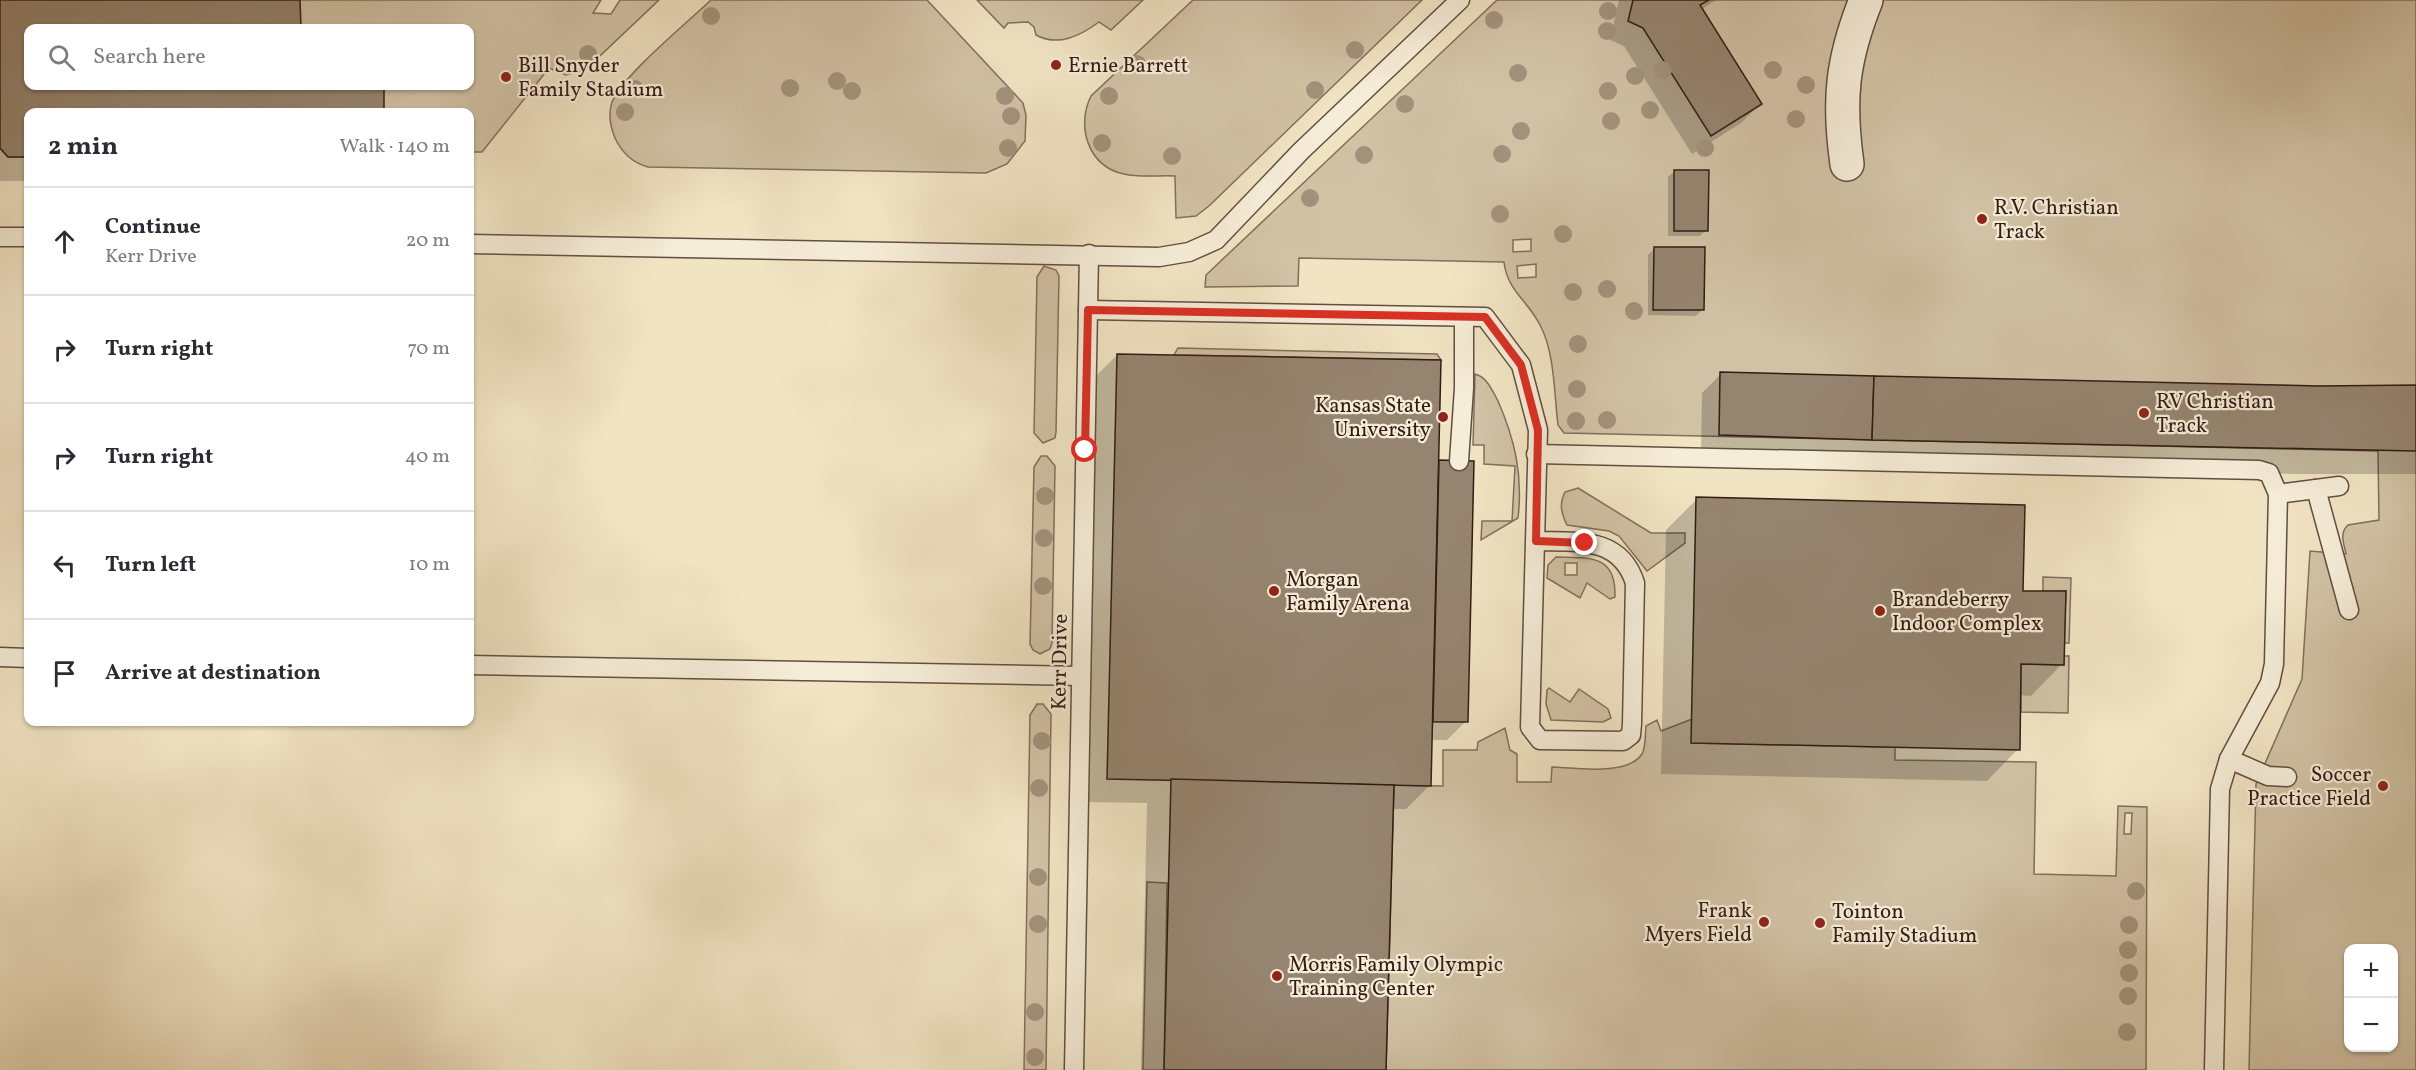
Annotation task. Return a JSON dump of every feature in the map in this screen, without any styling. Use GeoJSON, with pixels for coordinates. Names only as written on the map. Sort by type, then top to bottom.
{"type":"FeatureCollection","features":[{"type":"Feature","properties":{"kind":"street"},"geometry":{"type":"LineString","coordinates":[[1847,164],[1842,126],[1844,70],[1851,39],[1866,0]]}},
{"type":"Feature","properties":{"kind":"lane"},"geometry":{"type":"LineString","coordinates":[[474,244],[1159,257],[1189,252],[1216,240],[1301,151],[1460,0]]}},
{"type":"Feature","properties":{"kind":"lane"},"geometry":{"type":"LineString","coordinates":[[0,237],[24,237]]}},
{"type":"Feature","properties":{"kind":"lane","name":"Kerr Drive"},"geometry":{"type":"LineString","coordinates":[[1074,1070],[1089,255]]}},
{"type":"Feature","properties":{"kind":"lane"},"geometry":{"type":"LineString","coordinates":[[1088,310],[1485,317],[1521,365],[1538,430],[1530,727],[1540,740],[1623,741],[1631,735],[1632,724],[1635,583],[1629,566],[1601,545],[1536,541]]}},
{"type":"Feature","properties":{"kind":"lane"},"geometry":{"type":"LineString","coordinates":[[1459,461],[1464,388],[1464,317]]}},
{"type":"Feature","properties":{"kind":"lane"},"geometry":{"type":"LineString","coordinates":[[1536,454],[2259,470],[2269,473],[2278,494],[2274,664],[2263,700],[2229,759],[2221,783],[2214,1070]]}},
{"type":"Feature","properties":{"kind":"lane"},"geometry":{"type":"LineString","coordinates":[[2278,494],[2339,486]]}},
{"type":"Feature","properties":{"kind":"lane"},"geometry":{"type":"LineString","coordinates":[[2316,489],[2349,610]]}},
{"type":"Feature","properties":{"kind":"lane"},"geometry":{"type":"LineString","coordinates":[[0,657],[24,658]]}},
{"type":"Feature","properties":{"kind":"lane"},"geometry":{"type":"LineString","coordinates":[[474,665],[1081,676]]}},
{"type":"Feature","properties":{"kind":"lane"},"geometry":{"type":"LineString","coordinates":[[2229,759],[2268,776],[2287,777]]}},
{"type":"Feature","properties":{"kind":"shaded area","name":"Bill Snyder Family Stadium"},"geometry":{"type":"Polygon","coordinates":[[[0,0],[601,0],[593,13],[611,14],[620,0],[659,0],[585,70],[566,75],[549,68],[482,152],[474,152],[474,108],[24,108],[24,157],[8,157],[0,148],[0,0]]]}},
{"type":"Feature","properties":{"kind":"shaded area"},"geometry":{"type":"Polygon","coordinates":[[[711,0],[927,0],[1023,103],[1026,115],[1025,141],[1007,164],[986,173],[648,167],[638,163],[628,157],[615,138],[610,120],[612,102],[618,91],[642,64],[711,0]]]}},
{"type":"Feature","properties":{"kind":"shaded area"},"geometry":{"type":"Polygon","coordinates":[[[977,0],[1143,0],[1111,30],[1099,22],[1077,35],[1052,40],[1036,35],[1034,27],[1028,22],[1008,23],[1004,28],[977,0]]]}},
{"type":"Feature","properties":{"kind":"shaded area"},"geometry":{"type":"Polygon","coordinates":[[[1193,0],[1422,0],[1209,206],[1196,216],[1176,218],[1175,176],[1136,176],[1112,170],[1102,163],[1088,144],[1085,120],[1091,96],[1193,0]]]}},
{"type":"Feature","properties":{"kind":"shaded area","name":"R.V. Christian Track"},"geometry":{"type":"Polygon","coordinates":[[[1497,0],[2416,0],[2416,1070],[2249,1070],[2256,784],[2302,679],[2310,551],[2346,554],[2343,543],[2345,528],[2348,525],[2379,520],[2378,451],[1564,433],[1558,425],[1553,374],[1545,336],[1535,317],[1509,280],[1504,262],[1299,258],[1298,286],[1205,287],[1206,275],[1497,0]],[[1531,239],[1513,240],[1513,252],[1531,251],[1531,239]],[[1536,264],[1517,266],[1518,278],[1536,277],[1536,264]]]}},
{"type":"Feature","properties":{"kind":"shaded area"},"geometry":{"type":"Polygon","coordinates":[[[1044,266],[1056,270],[1059,276],[1056,432],[1055,438],[1043,443],[1034,433],[1037,277],[1044,266]]]}},
{"type":"Feature","properties":{"kind":"shaded area"},"geometry":{"type":"Polygon","coordinates":[[[1178,348],[1437,354],[1441,360],[1174,355],[1178,348]]]}},
{"type":"Feature","properties":{"kind":"shaded area"},"geometry":{"type":"Polygon","coordinates":[[[1475,374],[1489,385],[1504,415],[1516,458],[1519,487],[1518,518],[1481,540],[1482,521],[1512,521],[1515,466],[1484,464],[1484,445],[1473,445],[1475,374]]]}},
{"type":"Feature","properties":{"kind":"shaded area"},"geometry":{"type":"Polygon","coordinates":[[[1041,456],[1047,456],[1055,466],[1052,643],[1050,649],[1040,654],[1033,650],[1030,644],[1034,467],[1041,456]],[[1046,490],[1039,492],[1038,496],[1043,503],[1051,500],[1050,492],[1046,490]],[[1046,532],[1038,534],[1038,543],[1046,545],[1051,538],[1046,532]],[[1040,580],[1036,587],[1041,593],[1049,590],[1048,582],[1040,580]]]}},
{"type":"Feature","properties":{"kind":"shaded area"},"geometry":{"type":"Polygon","coordinates":[[[1578,488],[1651,533],[1685,533],[1685,543],[1647,571],[1619,536],[1609,531],[1567,525],[1563,516],[1563,496],[1565,492],[1578,488]]]}},
{"type":"Feature","properties":{"kind":"shaded area"},"geometry":{"type":"Polygon","coordinates":[[[1556,557],[1599,561],[1611,573],[1615,597],[1610,599],[1587,583],[1580,598],[1547,578],[1548,565],[1556,557]],[[1565,563],[1565,575],[1577,575],[1577,563],[1565,563]]]}},
{"type":"Feature","properties":{"kind":"shaded area"},"geometry":{"type":"Polygon","coordinates":[[[2043,577],[2071,578],[2069,643],[2064,643],[2066,591],[2043,591],[2043,577]]]}},
{"type":"Feature","properties":{"kind":"shaded area"},"geometry":{"type":"Polygon","coordinates":[[[2064,656],[2069,656],[2068,713],[2021,712],[2021,664],[2064,665],[2064,656]]]}},
{"type":"Feature","properties":{"kind":"shaded area"},"geometry":{"type":"Polygon","coordinates":[[[1549,688],[1570,702],[1579,689],[1608,709],[1611,718],[1603,722],[1551,720],[1546,704],[1549,688]]]}},
{"type":"Feature","properties":{"kind":"shaded area"},"geometry":{"type":"Polygon","coordinates":[[[1037,704],[1043,704],[1051,714],[1046,1070],[1024,1070],[1030,715],[1037,704]],[[1039,735],[1034,742],[1039,748],[1044,748],[1047,745],[1047,737],[1039,735]],[[1036,782],[1032,789],[1033,793],[1041,795],[1045,792],[1044,784],[1036,782]],[[1035,871],[1032,874],[1032,882],[1040,884],[1045,877],[1040,871],[1035,871]],[[1035,918],[1030,925],[1032,929],[1040,931],[1043,929],[1043,920],[1035,918]],[[1033,1006],[1030,1009],[1030,1017],[1038,1019],[1043,1012],[1038,1006],[1033,1006]],[[1037,1051],[1029,1054],[1029,1062],[1033,1065],[1040,1062],[1042,1057],[1037,1051]]]}},
{"type":"Feature","properties":{"kind":"shaded area","name":"Frank Myers Field"},"geometry":{"type":"Polygon","coordinates":[[[1692,719],[1692,743],[1895,747],[1895,760],[2036,762],[2034,874],[2116,876],[2118,806],[2147,807],[2146,1070],[1386,1070],[1394,785],[1443,786],[1443,750],[1477,750],[1478,742],[1505,728],[1510,750],[1517,754],[1517,782],[1551,782],[1552,767],[1601,769],[1625,765],[1635,761],[1642,754],[1646,726],[1657,720],[1661,731],[1692,719]],[[2125,813],[2124,834],[2131,834],[2132,813],[2125,813]]]}},
{"type":"Feature","properties":{"kind":"shaded area"},"geometry":{"type":"Polygon","coordinates":[[[1147,882],[1167,883],[1164,1070],[1143,1070],[1147,882]]]}},
{"type":"Feature","properties":{"kind":"building"},"geometry":{"type":"Polygon","coordinates":[[[0,0],[300,0],[301,24],[24,24],[24,90],[384,90],[384,108],[24,108],[24,157],[8,157],[0,148],[0,0]]]}},
{"type":"Feature","properties":{"kind":"building"},"geometry":{"type":"Polygon","coordinates":[[[1633,0],[1709,0],[1700,5],[1762,104],[1711,136],[1643,28],[1628,21],[1633,0]]]}},
{"type":"Feature","properties":{"kind":"building"},"geometry":{"type":"Polygon","coordinates":[[[1674,170],[1709,170],[1708,231],[1674,231],[1674,170]]]}},
{"type":"Feature","properties":{"kind":"building"},"geometry":{"type":"Polygon","coordinates":[[[1654,247],[1705,247],[1704,310],[1653,310],[1654,247]]]}},
{"type":"Feature","properties":{"kind":"building","name":"Morgan Family Arena"},"geometry":{"type":"Polygon","coordinates":[[[1117,354],[1441,360],[1431,786],[1107,779],[1117,354]]]}},
{"type":"Feature","properties":{"kind":"building"},"geometry":{"type":"Polygon","coordinates":[[[1720,372],[1874,376],[1872,440],[1719,435],[1720,372]]]}},
{"type":"Feature","properties":{"kind":"building","name":"RV Christian Track"},"geometry":{"type":"Polygon","coordinates":[[[1874,376],[2320,386],[2416,385],[2416,451],[1872,440],[1874,376]]]}},
{"type":"Feature","properties":{"kind":"building"},"geometry":{"type":"Polygon","coordinates":[[[1439,460],[1474,461],[1468,722],[1433,722],[1439,460]]]}},
{"type":"Feature","properties":{"kind":"building","name":"Brandeberry Indoor Complex"},"geometry":{"type":"Polygon","coordinates":[[[1696,497],[2025,505],[2023,591],[2066,591],[2064,665],[2021,664],[2020,750],[1691,743],[1696,497]]]}},
{"type":"Feature","properties":{"kind":"building","name":"Morris Family Olympic Training Center"},"geometry":{"type":"Polygon","coordinates":[[[1171,779],[1394,785],[1386,1070],[1164,1070],[1171,779]]]}},
{"type":"Feature","properties":{"kind":"place","name":"Ernie Barrett"},"geometry":{"type":"Point","coordinates":[1056,65]}},
{"type":"Feature","properties":{"kind":"place","name":"Bill Snyder Family Stadium"},"geometry":{"type":"Point","coordinates":[506,77]}},
{"type":"Feature","properties":{"kind":"place","name":"R.V. Christian Track"},"geometry":{"type":"Point","coordinates":[1982,219]}},
{"type":"Feature","properties":{"kind":"place","name":"RV Christian Track"},"geometry":{"type":"Point","coordinates":[2144,413]}},
{"type":"Feature","properties":{"kind":"place","name":"Kansas State University"},"geometry":{"type":"Point","coordinates":[1443,417]}},
{"type":"Feature","properties":{"kind":"place","name":"Morgan Family Arena"},"geometry":{"type":"Point","coordinates":[1274,591]}},
{"type":"Feature","properties":{"kind":"place","name":"Brandeberry Indoor Complex"},"geometry":{"type":"Point","coordinates":[1880,611]}},
{"type":"Feature","properties":{"kind":"place","name":"Soccer Practice Field"},"geometry":{"type":"Point","coordinates":[2383,786]}},
{"type":"Feature","properties":{"kind":"place","name":"Frank Myers Field"},"geometry":{"type":"Point","coordinates":[1764,922]}},
{"type":"Feature","properties":{"kind":"place","name":"Tointon Family Stadium"},"geometry":{"type":"Point","coordinates":[1820,923]}},
{"type":"Feature","properties":{"kind":"place","name":"Morris Family Olympic Training Center"},"geometry":{"type":"Point","coordinates":[1277,976]}},
{"type":"Feature","properties":{"kind":"route"},"geometry":{"type":"LineString","coordinates":[[1085,450],[1088,310],[1485,317],[1521,365],[1538,430],[1536,541],[1585,543]]}}]}
